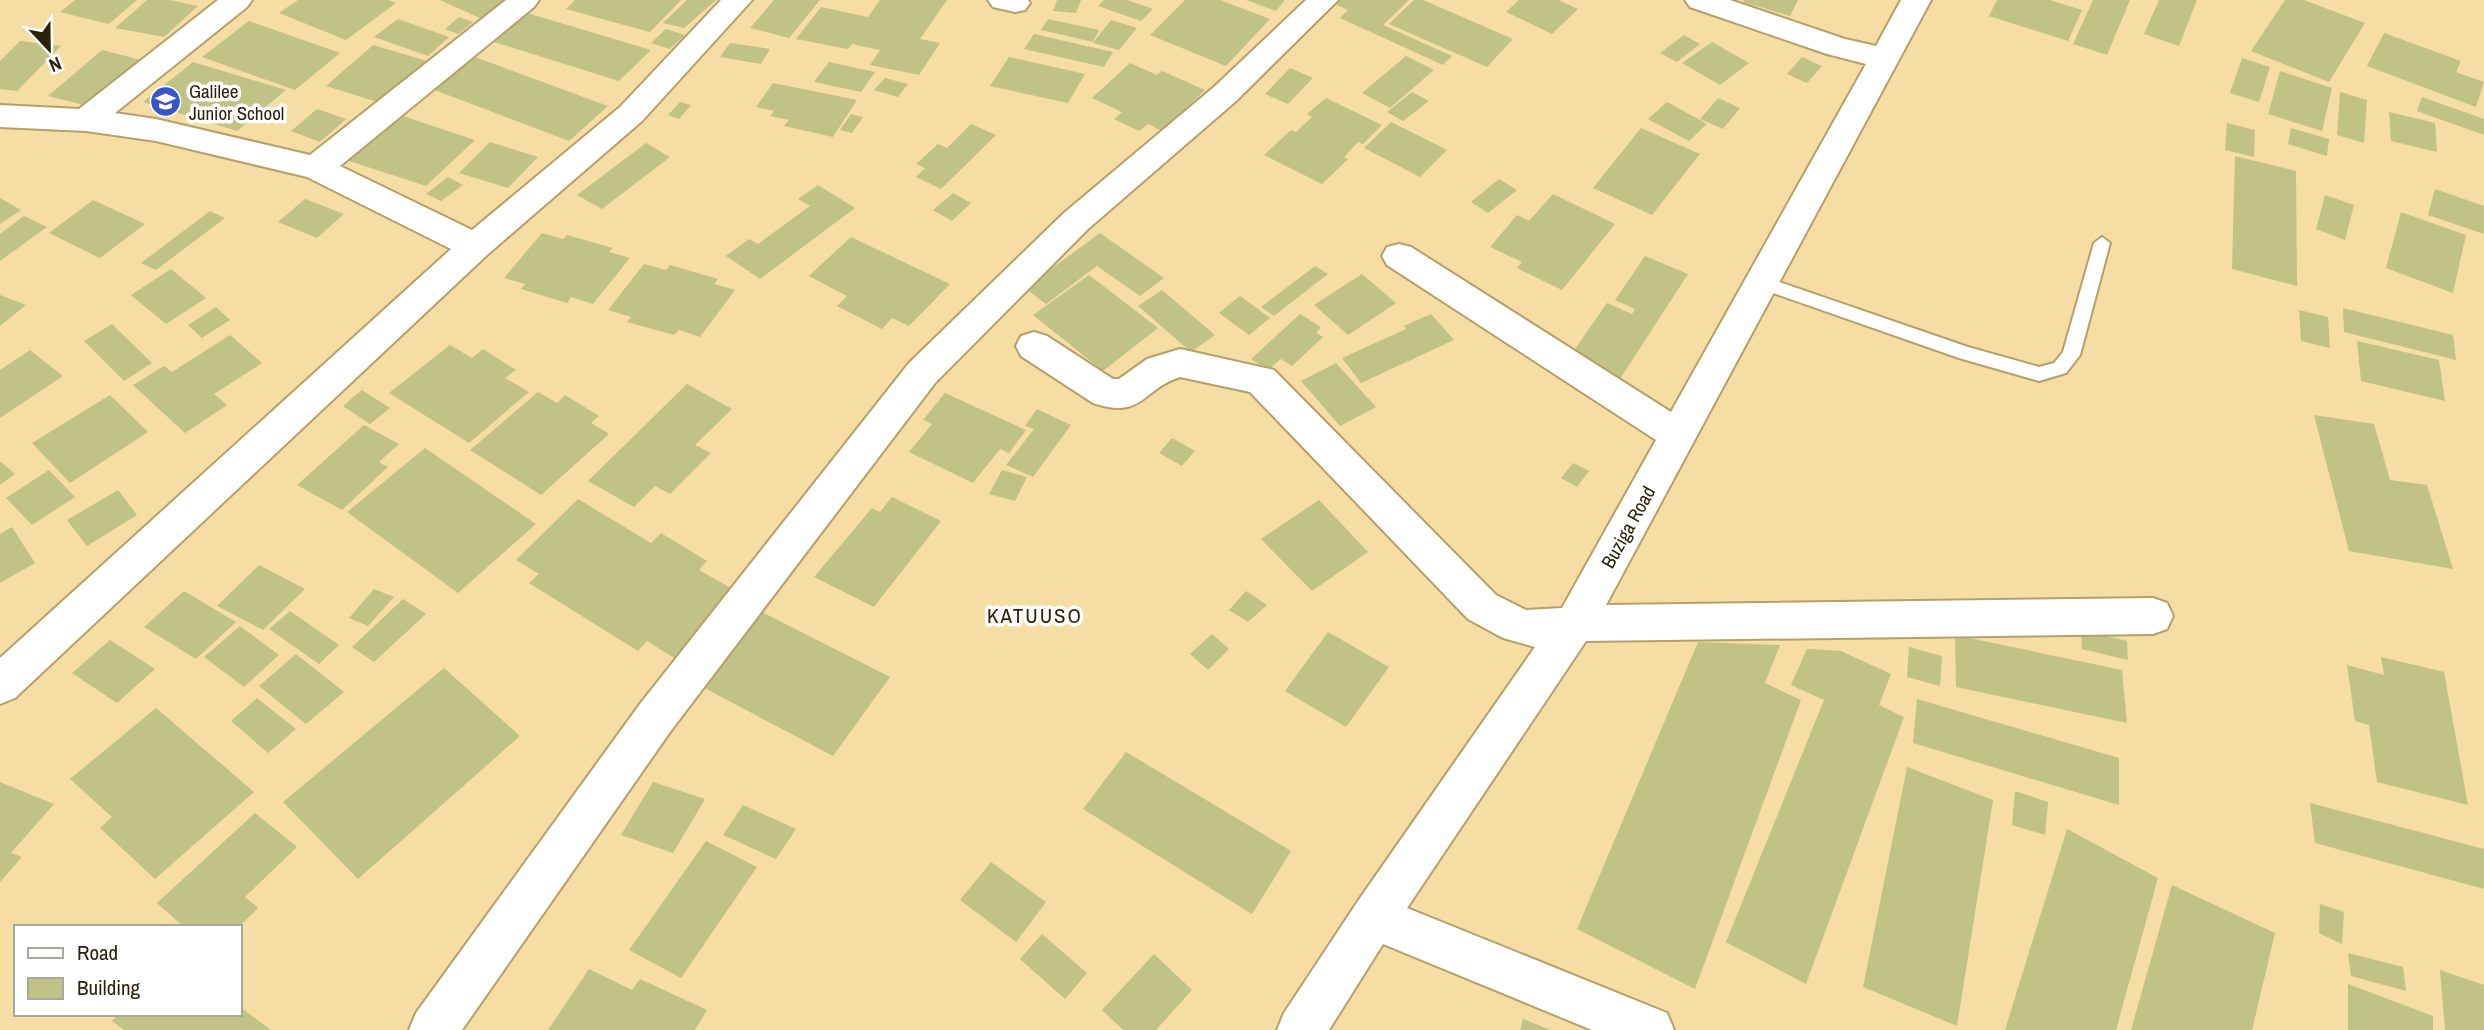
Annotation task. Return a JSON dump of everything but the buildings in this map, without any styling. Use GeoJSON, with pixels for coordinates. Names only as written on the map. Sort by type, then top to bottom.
{"type":"FeatureCollection","features":[{"type":"Feature","properties":{"kind":"street"},"geometry":{"type":"LineString","coordinates":[[86,120],[237,0]]}},
{"type":"Feature","properties":{"kind":"street"},"geometry":{"type":"LineString","coordinates":[[316,168],[524,0]]}},
{"type":"Feature","properties":{"kind":"street"},"geometry":{"type":"LineString","coordinates":[[0,685],[475,246],[631,114],[737,0]]}},
{"type":"Feature","properties":{"kind":"street"},"geometry":{"type":"LineString","coordinates":[[433,1030],[655,718],[922,373],[1076,221],[1225,94],[1323,0]]}},
{"type":"Feature","properties":{"kind":"street"},"geometry":{"type":"LineString","coordinates":[[1700,0],[1838,47],[1884,58]]}},
{"type":"Feature","properties":{"kind":"street","name":"Buziga Road"},"geometry":{"type":"LineString","coordinates":[[1301,1030],[1374,917],[1575,623],[1916,0]]}},
{"type":"Feature","properties":{"kind":"street"},"geometry":{"type":"LineString","coordinates":[[0,116],[86,120],[156,130],[316,168],[475,246]]}},
{"type":"Feature","properties":{"kind":"street"},"geometry":{"type":"LineString","coordinates":[[1399,256],[1678,435]]}},
{"type":"Feature","properties":{"kind":"street"},"geometry":{"type":"LineString","coordinates":[[1034,346],[1105,393],[1125,394],[1160,369],[1180,363],[1261,380],[1482,607],[1511,624],[1536,631],[1575,623],[2153,616]]}},
{"type":"Feature","properties":{"kind":"street"},"geometry":{"type":"LineString","coordinates":[[1374,917],[1650,1030]]}},
{"type":"Feature","properties":{"kind":"lane"},"geometry":{"type":"LineString","coordinates":[[1762,282],[1965,353],[2039,374],[2060,368],[2070,355],[2102,243]]}},
{"type":"Feature","properties":{"kind":"place","name":"Galilee Junior School"},"geometry":{"type":"Point","coordinates":[166,102]}},
{"type":"Feature","properties":{"kind":"district","name":"KATUUSO"},"geometry":{"type":"Point","coordinates":[1035,615]}}]}
